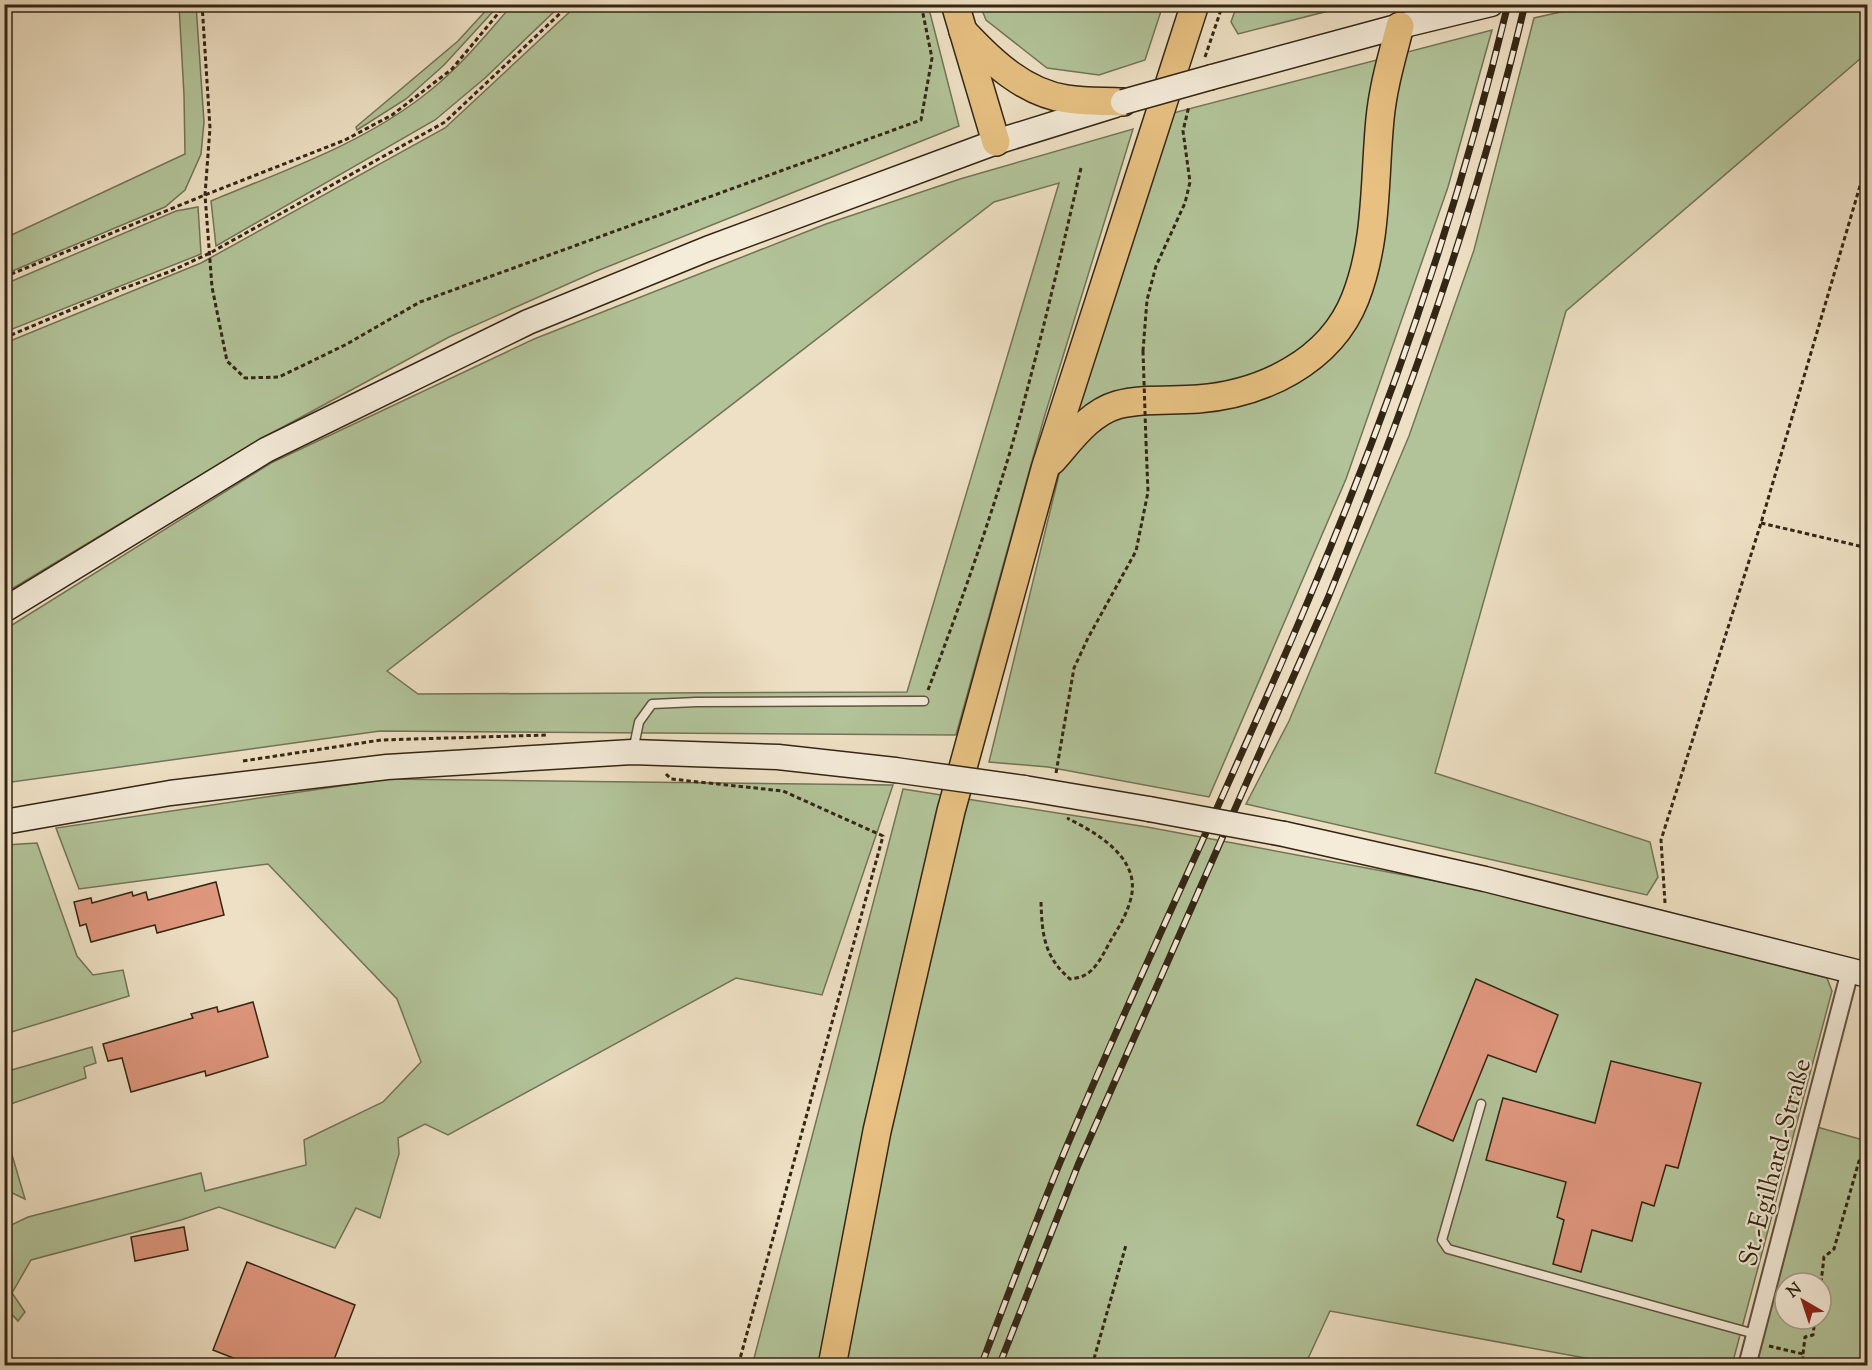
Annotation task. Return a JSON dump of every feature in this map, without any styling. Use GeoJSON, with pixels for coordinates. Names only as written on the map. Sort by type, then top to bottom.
{"type":"FeatureCollection","features":[{"type":"Feature","properties":{"kind":"main road"},"geometry":{"type":"LineString","coordinates":[[955,4],[996,142]]}},
{"type":"Feature","properties":{"kind":"main road"},"geometry":{"type":"LineString","coordinates":[[832,1365],[877,1131],[954,800],[1045,469],[1195,4]]}},
{"type":"Feature","properties":{"kind":"main road"},"geometry":{"type":"LineString","coordinates":[[1045,469],[1076,434],[1095,417],[1116,405],[1201,399],[1245,392],[1291,372],[1317,353],[1338,330],[1354,301],[1372,243],[1380,119],[1387,75],[1400,26]]}},
{"type":"Feature","properties":{"kind":"main road"},"geometry":{"type":"LineString","coordinates":[[963,31],[987,57],[1012,77],[1042,92],[1065,99],[1123,102]]}},
{"type":"Feature","properties":{"kind":"street"},"geometry":{"type":"LineString","coordinates":[[4,610],[266,450],[528,322],[707,249],[996,142],[1123,102],[1208,69],[1491,4]]}},
{"type":"Feature","properties":{"kind":"street"},"geometry":{"type":"LineString","coordinates":[[4,822],[170,793],[387,767],[639,752],[778,757],[896,770],[1024,788],[1284,834],[1485,879],[1859,973]]}},
{"type":"Feature","properties":{"kind":"street","name":"St.-Egilhard-Straße"},"geometry":{"type":"LineString","coordinates":[[1747,1365],[1859,973]]}},
{"type":"Feature","properties":{"kind":"lane"},"geometry":{"type":"LineString","coordinates":[[639,752],[639,722],[652,704],[738,701],[924,701]]}},
{"type":"Feature","properties":{"kind":"lane"},"geometry":{"type":"LineString","coordinates":[[1481,1104],[1442,1240],[1448,1249],[1754,1338]]}},
{"type":"Feature","properties":{"kind":"path"},"geometry":{"type":"LineString","coordinates":[[202,4],[210,128],[204,195],[212,287],[227,361],[245,378],[279,377],[345,345],[420,302],[921,120],[932,58],[921,4]]}},
{"type":"Feature","properties":{"kind":"path"},"geometry":{"type":"LineString","coordinates":[[4,277],[345,140],[392,114],[452,69],[506,4]]}},
{"type":"Feature","properties":{"kind":"path"},"geometry":{"type":"LineString","coordinates":[[4,338],[113,292],[169,272],[210,253],[445,122],[570,4]]}},
{"type":"Feature","properties":{"kind":"path"},"geometry":{"type":"LineString","coordinates":[[1208,69],[1222,4]]}},
{"type":"Feature","properties":{"kind":"path"},"geometry":{"type":"LineString","coordinates":[[1055,776],[1074,668],[1136,551],[1148,492],[1143,351],[1147,300],[1156,266],[1185,203],[1191,182],[1183,131],[1189,104]]}},
{"type":"Feature","properties":{"kind":"path"},"geometry":{"type":"LineString","coordinates":[[924,701],[960,604],[1009,453],[1048,310],[1082,168]]}},
{"type":"Feature","properties":{"kind":"path"},"geometry":{"type":"LineString","coordinates":[[1665,904],[1660,840],[1761,522],[1862,179],[1868,180]]}},
{"type":"Feature","properties":{"kind":"path"},"geometry":{"type":"LineString","coordinates":[[1761,522],[1868,548]]}},
{"type":"Feature","properties":{"kind":"path"},"geometry":{"type":"LineString","coordinates":[[639,752],[670,779],[783,791],[883,836],[738,1365]]}},
{"type":"Feature","properties":{"kind":"path"},"geometry":{"type":"LineString","coordinates":[[1041,902],[1042,929],[1048,954],[1057,968],[1070,979],[1083,976],[1099,962],[1125,916],[1132,896],[1130,874],[1118,852],[1102,837],[1062,815]]}},
{"type":"Feature","properties":{"kind":"path"},"geometry":{"type":"LineString","coordinates":[[1822,1271],[1824,1257],[1834,1250],[1858,1161],[1868,1164]]}},
{"type":"Feature","properties":{"kind":"path"},"geometry":{"type":"LineString","coordinates":[[1092,1365],[1126,1245]]}},
{"type":"Feature","properties":{"kind":"path"},"geometry":{"type":"LineString","coordinates":[[1803,1365],[1805,1337],[1813,1335],[1814,1331]]}},
{"type":"Feature","properties":{"kind":"path"},"geometry":{"type":"LineString","coordinates":[[1754,1338],[1803,1354]]}},
{"type":"Feature","properties":{"kind":"green space"},"geometry":{"type":"Polygon","coordinates":[[[1237,4],[1352,5],[1238,34],[1231,22],[1237,4]]]}},
{"type":"Feature","properties":{"kind":"green space"},"geometry":{"type":"Polygon","coordinates":[[[1596,4],[1867,5],[1867,53],[1566,311],[1435,773],[1650,842],[1658,877],[1647,895],[1246,804],[1289,721],[1409,436],[1474,250],[1534,18],[1596,4]]]}},
{"type":"Feature","properties":{"kind":"green space"},"geometry":{"type":"Polygon","coordinates":[[[179,5],[196,5],[204,122],[201,154],[185,190],[165,207],[5,274],[5,238],[185,154],[179,5]]]}},
{"type":"Feature","properties":{"kind":"green space"},"geometry":{"type":"Polygon","coordinates":[[[491,5],[499,5],[444,65],[406,99],[357,130],[356,127],[458,41],[491,5]]]}},
{"type":"Feature","properties":{"kind":"green space"},"geometry":{"type":"Polygon","coordinates":[[[512,5],[561,5],[485,78],[435,120],[216,246],[211,201],[323,154],[377,127],[402,111],[450,73],[512,5]]]}},
{"type":"Feature","properties":{"kind":"green space"},"geometry":{"type":"Polygon","coordinates":[[[577,5],[928,5],[959,126],[597,271],[449,337],[259,440],[5,593],[5,343],[201,263],[445,128],[577,5]]]}},
{"type":"Feature","properties":{"kind":"green space"},"geometry":{"type":"Polygon","coordinates":[[[980,5],[1163,5],[1145,60],[1099,75],[1047,68],[986,20],[980,5]]]}},
{"type":"Feature","properties":{"kind":"green space"},"geometry":{"type":"Polygon","coordinates":[[[1492,30],[1448,187],[1346,479],[1209,797],[1048,767],[989,762],[1074,413],[1169,114],[1492,30]]]}},
{"type":"Feature","properties":{"kind":"green space"},"geometry":{"type":"Polygon","coordinates":[[[1133,129],[1044,418],[956,735],[380,731],[5,783],[4,630],[271,463],[534,339],[826,224],[960,179],[1133,129]],[[1059,183],[994,202],[387,671],[418,694],[907,692],[1059,183]]]}},
{"type":"Feature","properties":{"kind":"green space"},"geometry":{"type":"Polygon","coordinates":[[[198,207],[201,254],[5,332],[5,284],[176,211],[198,207]]]}},
{"type":"Feature","properties":{"kind":"green space"},"geometry":{"type":"Polygon","coordinates":[[[388,779],[893,785],[822,995],[736,978],[448,1135],[425,1124],[398,1138],[399,1154],[380,1218],[356,1208],[335,1248],[219,1207],[181,1220],[31,1260],[12,1293],[25,1312],[18,1321],[5,1307],[4,1231],[7,1227],[28,1217],[201,1173],[205,1191],[306,1165],[304,1140],[383,1102],[421,1062],[397,999],[268,864],[79,889],[56,828],[388,779]]]}},
{"type":"Feature","properties":{"kind":"green space"},"geometry":{"type":"Polygon","coordinates":[[[903,789],[1147,827],[1479,889],[1827,978],[1832,991],[1732,1365],[1623,1365],[1330,1311],[1305,1365],[752,1366],[903,789]]]}},
{"type":"Feature","properties":{"kind":"green space"},"geometry":{"type":"Polygon","coordinates":[[[37,843],[77,956],[93,975],[123,970],[129,996],[5,1034],[5,845],[37,843]]]}},
{"type":"Feature","properties":{"kind":"green space"},"geometry":{"type":"Polygon","coordinates":[[[92,1047],[96,1063],[84,1067],[86,1078],[5,1106],[5,1059],[8,1071],[92,1047]]]}},
{"type":"Feature","properties":{"kind":"green space"},"geometry":{"type":"Polygon","coordinates":[[[1817,1127],[1867,1141],[1867,1365],[1755,1366],[1773,1297],[1773,1331],[1833,1331],[1833,1271],[1780,1271],[1817,1127]]]}},
{"type":"Feature","properties":{"kind":"green space"},"geometry":{"type":"Polygon","coordinates":[[[5,1131],[25,1199],[8,1191],[5,1180],[5,1131]]]}},
{"type":"Feature","properties":{"kind":"building"},"geometry":{"type":"Polygon","coordinates":[[[216,882],[224,915],[157,933],[155,925],[91,942],[86,924],[80,926],[74,902],[91,898],[92,903],[132,892],[133,896],[146,892],[148,900],[216,882]]]}},
{"type":"Feature","properties":{"kind":"building"},"geometry":{"type":"Polygon","coordinates":[[[1476,979],[1558,1015],[1536,1072],[1488,1055],[1453,1141],[1417,1125],[1476,979]]]}},
{"type":"Feature","properties":{"kind":"building"},"geometry":{"type":"Polygon","coordinates":[[[253,1002],[268,1057],[206,1076],[205,1071],[131,1092],[122,1058],[108,1061],[103,1044],[193,1018],[191,1014],[217,1007],[218,1012],[253,1002]]]}},
{"type":"Feature","properties":{"kind":"building"},"geometry":{"type":"Polygon","coordinates":[[[1611,1061],[1701,1083],[1678,1168],[1666,1165],[1654,1206],[1642,1202],[1632,1241],[1592,1230],[1581,1272],[1553,1264],[1564,1220],[1557,1217],[1566,1182],[1486,1160],[1503,1098],[1595,1123],[1611,1061]]]}},
{"type":"Feature","properties":{"kind":"building"},"geometry":{"type":"Polygon","coordinates":[[[184,1227],[188,1250],[135,1261],[131,1237],[184,1227]]]}},
{"type":"Feature","properties":{"kind":"building"},"geometry":{"type":"Polygon","coordinates":[[[247,1262],[355,1305],[332,1365],[251,1365],[213,1350],[247,1262]]]}},
{"type":"Feature","properties":{"kind":"railway"},"geometry":{"type":"LineString","coordinates":[[981,1366],[1061,1160],[1282,661],[1370,446],[1397,374],[1446,227],[1469,153],[1508,4]]}},
{"type":"Feature","properties":{"kind":"railway"},"geometry":{"type":"LineString","coordinates":[[999,1366],[1078,1165],[1328,598],[1357,525],[1412,379],[1462,231],[1485,156],[1525,4]]}}]}
